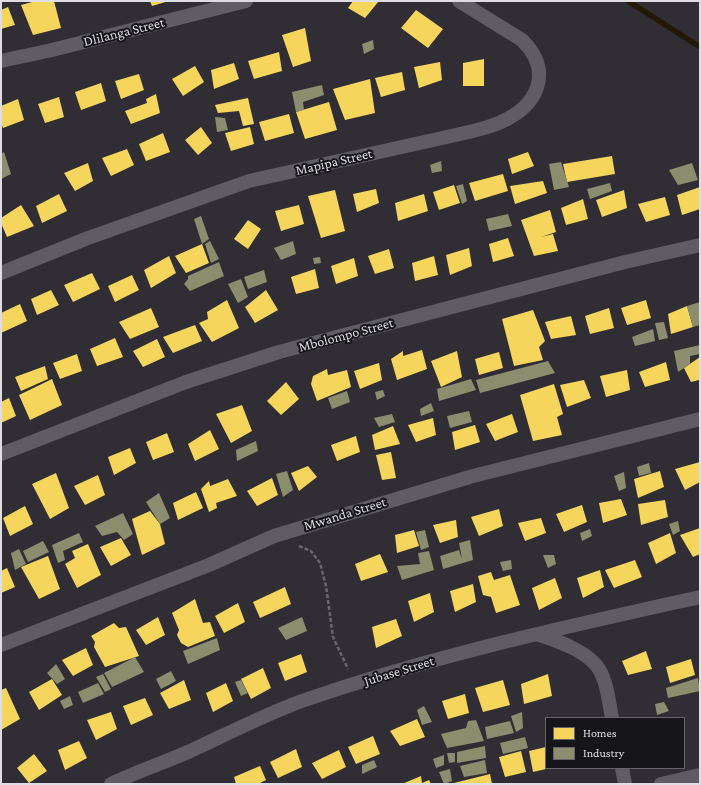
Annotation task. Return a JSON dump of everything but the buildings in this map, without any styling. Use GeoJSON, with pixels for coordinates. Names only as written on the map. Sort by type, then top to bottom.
{"type":"FeatureCollection","features":[{"type":"Feature","properties":{"kind":"street","name":"Dlilanga Street"},"geometry":{"type":"LineString","coordinates":[[1,61],[52,50],[246,1]]}},
{"type":"Feature","properties":{"kind":"street","name":"Mapipa Street"},"geometry":{"type":"LineString","coordinates":[[1,273],[88,238],[249,181],[469,132],[503,121],[521,109],[532,97],[539,80],[539,64],[530,48],[522,40],[459,1]]}},
{"type":"Feature","properties":{"kind":"street","name":"Mbolompo Street"},"geometry":{"type":"LineString","coordinates":[[1,454],[186,382],[279,352],[700,245]]}},
{"type":"Feature","properties":{"kind":"street","name":"Mwanda Street"},"geometry":{"type":"LineString","coordinates":[[1,645],[208,566],[274,536],[473,476],[700,419]]}},
{"type":"Feature","properties":{"kind":"street","name":"Jubase Street"},"geometry":{"type":"LineString","coordinates":[[111,784],[134,773],[184,754],[298,703],[355,684],[473,649],[700,597]]}},
{"type":"Feature","properties":{"kind":"street"},"geometry":{"type":"LineString","coordinates":[[538,634],[564,643],[587,657],[596,665],[602,674],[612,717]]}},
{"type":"Feature","properties":{"kind":"street"},"geometry":{"type":"LineString","coordinates":[[622,769],[625,784]]}},
{"type":"Feature","properties":{"kind":"street"},"geometry":{"type":"LineString","coordinates":[[661,784],[700,775]]}},
{"type":"Feature","properties":{"kind":"path"},"geometry":{"type":"LineString","coordinates":[[274,536],[311,551],[320,563],[326,586],[333,637],[355,684]]}},
{"type":"Feature","properties":{"kind":"waterway"},"geometry":{"type":"LineString","coordinates":[[628,1],[700,47]]}}]}
